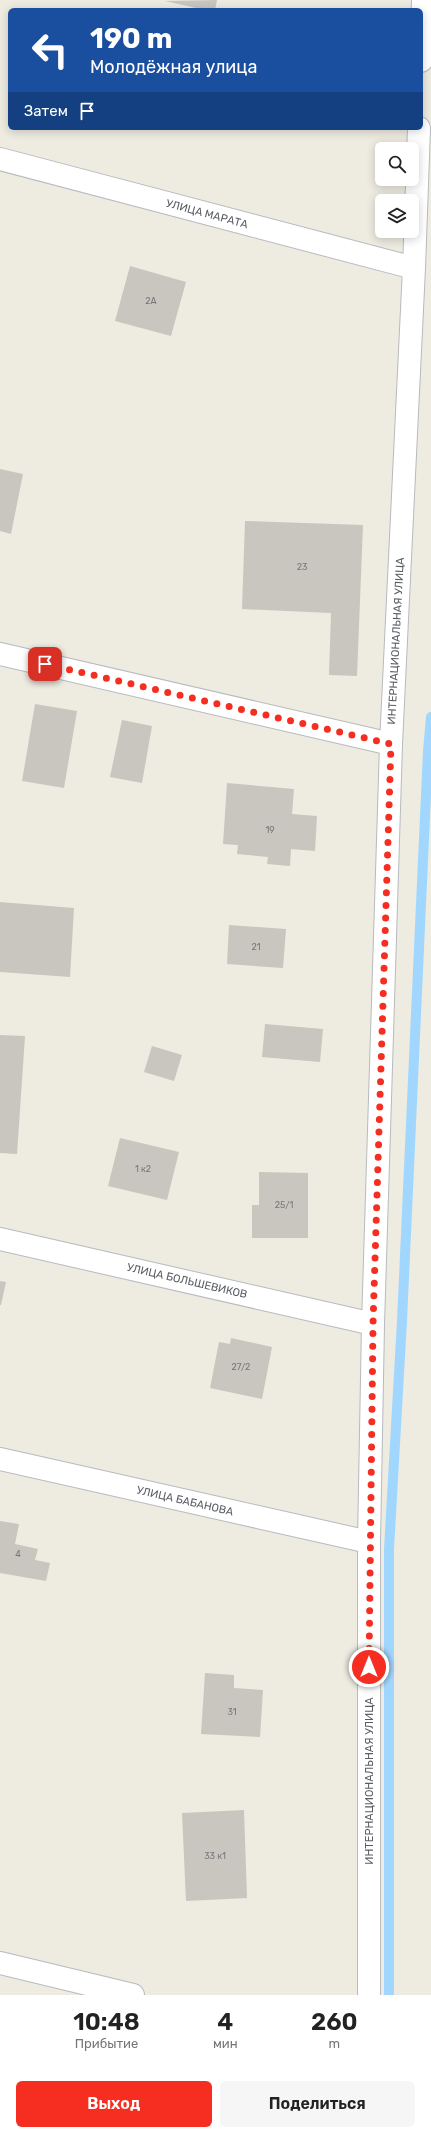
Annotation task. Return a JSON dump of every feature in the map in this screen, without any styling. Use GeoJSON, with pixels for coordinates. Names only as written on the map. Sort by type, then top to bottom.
{"type":"FeatureCollection","features":[{"type":"Feature","properties":{"kind":"street","name":"ИНТЕРНАЦИОНАЛЬНАЯ УЛИЦА"},"geometry":{"type":"LineString","coordinates":[[369,1995],[369,1542],[373,1324],[391,744],[414,268],[419,130]]}},
{"type":"Feature","properties":{"kind":"street","name":"УЛИЦА МАРАТА"},"geometry":{"type":"LineString","coordinates":[[0,160],[414,268]]}},
{"type":"Feature","properties":{"kind":"street"},"geometry":{"type":"LineString","coordinates":[[0,654],[391,744]]}},
{"type":"Feature","properties":{"kind":"street","name":"УЛИЦА БОЛЬШЕВИКОВ"},"geometry":{"type":"LineString","coordinates":[[0,1239],[373,1324]]}},
{"type":"Feature","properties":{"kind":"street","name":"УЛИЦА БАБАНОВА"},"geometry":{"type":"LineString","coordinates":[[0,1459],[369,1542]]}},
{"type":"Feature","properties":{"kind":"street"},"geometry":{"type":"LineString","coordinates":[[0,1963],[133,1995]]}},
{"type":"Feature","properties":{"kind":"building"},"geometry":{"type":"Polygon","coordinates":[[[217,0],[215,8],[196,8],[165,1],[217,0]]]}},
{"type":"Feature","properties":{"kind":"building"},"geometry":{"type":"Polygon","coordinates":[[[130,266],[186,282],[171,336],[115,321],[130,266]]]}},
{"type":"Feature","properties":{"kind":"building"},"geometry":{"type":"Polygon","coordinates":[[[0,469],[23,474],[11,534],[0,531],[0,469]]]}},
{"type":"Feature","properties":{"kind":"building"},"geometry":{"type":"Polygon","coordinates":[[[245,521],[363,525],[357,676],[329,675],[331,613],[242,609],[245,521]]]}},
{"type":"Feature","properties":{"kind":"building"},"geometry":{"type":"Polygon","coordinates":[[[35,704],[77,711],[64,788],[22,781],[35,704]]]}},
{"type":"Feature","properties":{"kind":"building"},"geometry":{"type":"Polygon","coordinates":[[[122,720],[152,726],[142,783],[110,777],[122,720]]]}},
{"type":"Feature","properties":{"kind":"building"},"geometry":{"type":"Polygon","coordinates":[[[227,783],[294,789],[292,814],[317,816],[315,851],[291,849],[290,866],[267,864],[268,857],[237,854],[238,845],[223,844],[227,783]]]}},
{"type":"Feature","properties":{"kind":"building"},"geometry":{"type":"Polygon","coordinates":[[[0,902],[74,908],[70,977],[0,972],[0,902]]]}},
{"type":"Feature","properties":{"kind":"building"},"geometry":{"type":"Polygon","coordinates":[[[229,925],[286,929],[283,968],[227,964],[229,925]]]}},
{"type":"Feature","properties":{"kind":"building"},"geometry":{"type":"Polygon","coordinates":[[[265,1024],[323,1029],[320,1062],[262,1057],[265,1024]]]}},
{"type":"Feature","properties":{"kind":"building"},"geometry":{"type":"Polygon","coordinates":[[[0,1035],[25,1036],[17,1154],[0,1153],[0,1035]]]}},
{"type":"Feature","properties":{"kind":"building"},"geometry":{"type":"Polygon","coordinates":[[[152,1046],[182,1055],[174,1081],[144,1072],[152,1046]]]}},
{"type":"Feature","properties":{"kind":"building"},"geometry":{"type":"Polygon","coordinates":[[[120,1138],[179,1152],[167,1200],[108,1186],[120,1138]]]}},
{"type":"Feature","properties":{"kind":"building"},"geometry":{"type":"Polygon","coordinates":[[[259,1172],[308,1173],[308,1238],[252,1238],[252,1205],[259,1205],[259,1172]]]}},
{"type":"Feature","properties":{"kind":"building"},"geometry":{"type":"Polygon","coordinates":[[[0,1281],[6,1282],[1,1305],[0,1305],[0,1281]]]}},
{"type":"Feature","properties":{"kind":"building"},"geometry":{"type":"Polygon","coordinates":[[[231,1338],[272,1347],[262,1399],[210,1388],[219,1342],[230,1344],[231,1338]]]}},
{"type":"Feature","properties":{"kind":"building"},"geometry":{"type":"Polygon","coordinates":[[[0,1521],[19,1524],[15,1544],[38,1549],[35,1560],[50,1563],[46,1581],[0,1573],[0,1521]]]}},
{"type":"Feature","properties":{"kind":"building"},"geometry":{"type":"Polygon","coordinates":[[[205,1673],[234,1675],[234,1688],[263,1690],[260,1737],[201,1734],[205,1673]]]}},
{"type":"Feature","properties":{"kind":"building"},"geometry":{"type":"Polygon","coordinates":[[[244,1810],[247,1898],[186,1901],[182,1813],[244,1810]]]}},
{"type":"Feature","properties":{"kind":"waterway"},"geometry":{"type":"LineString","coordinates":[[389,1995],[389,1549],[402,1321],[428,751],[431,717]]}},
{"type":"Feature","properties":{"kind":"route"},"geometry":{"type":"LineString","coordinates":[[45,664],[391,744],[373,1324],[369,1542],[369,1667]]}}]}
